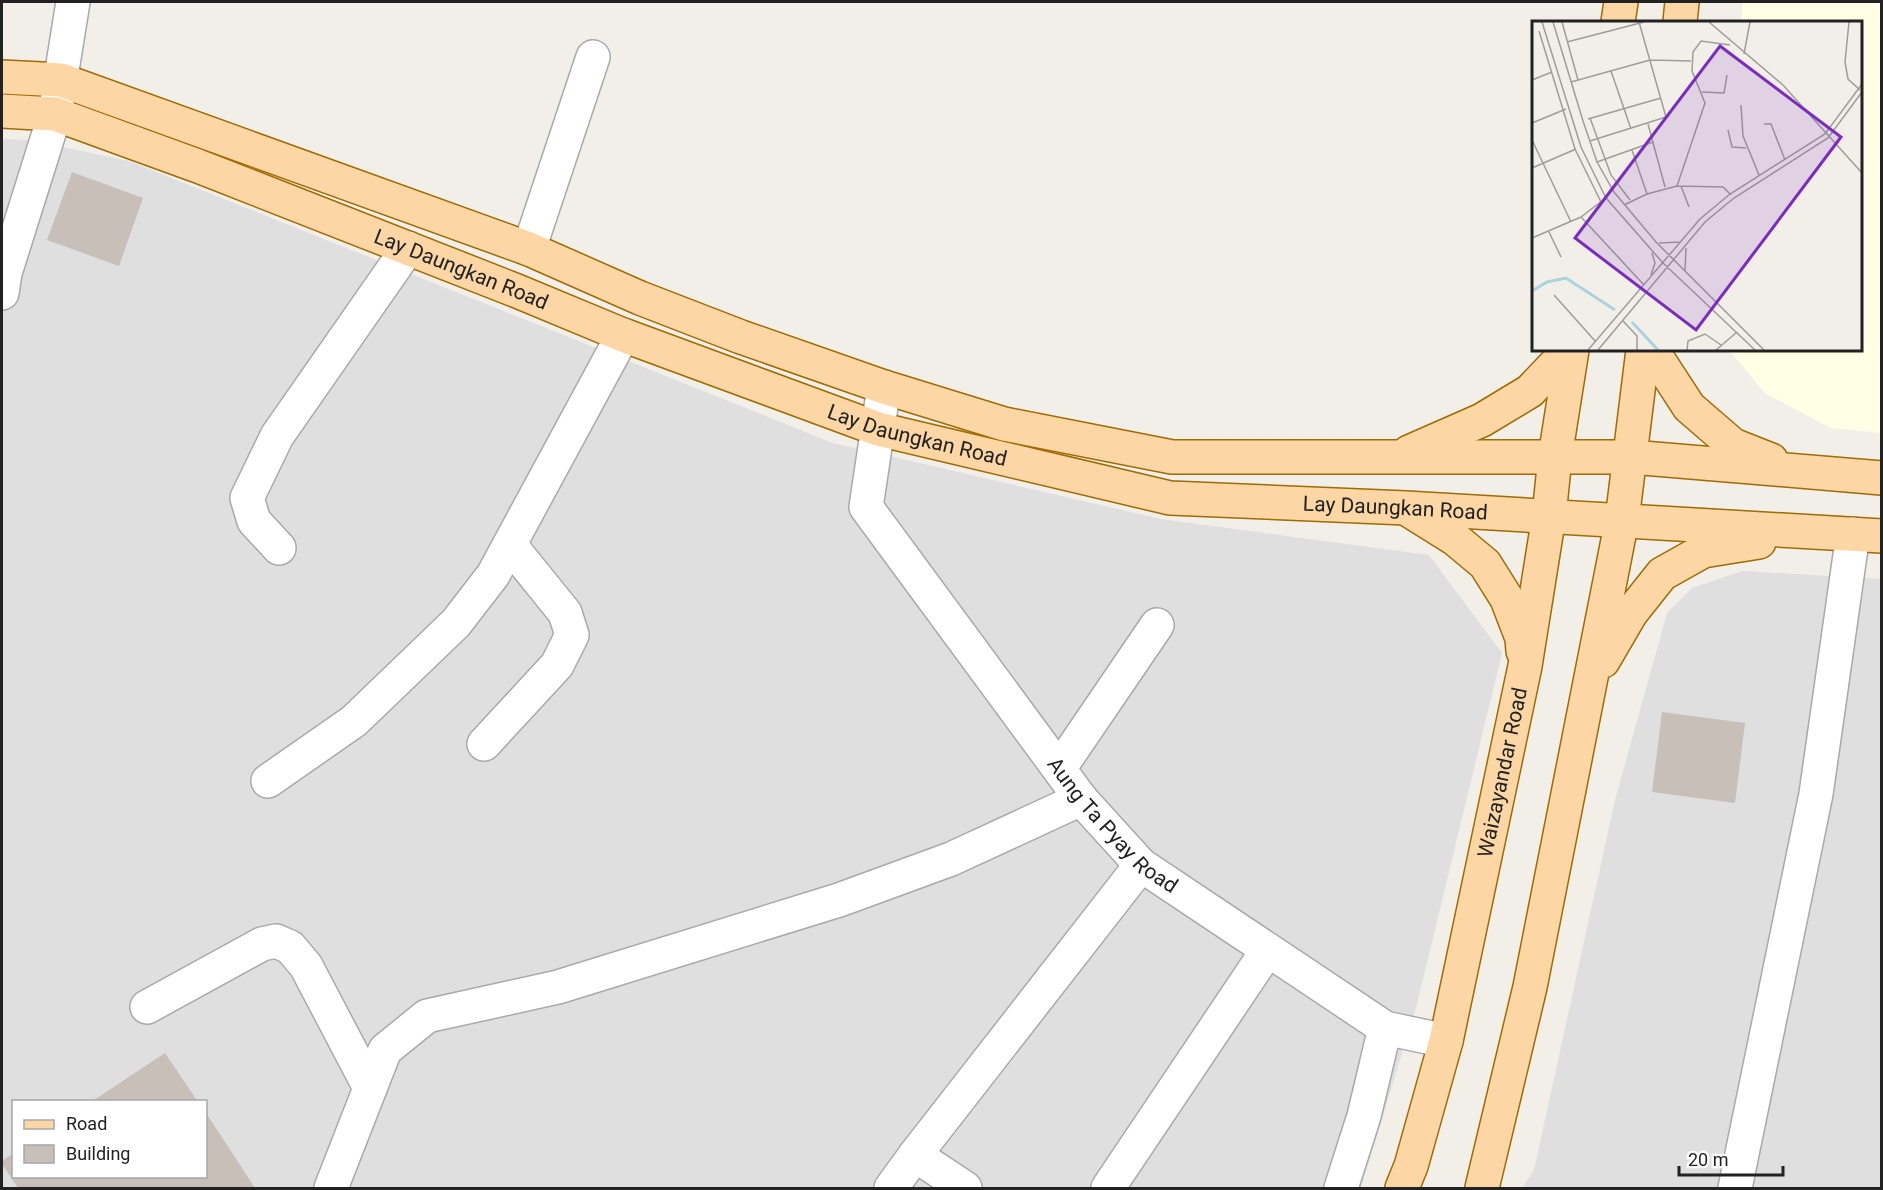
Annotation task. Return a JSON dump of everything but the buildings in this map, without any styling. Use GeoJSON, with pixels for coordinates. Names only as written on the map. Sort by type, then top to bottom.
{"type":"FeatureCollection","features":[{"type":"Feature","properties":{"kind":"main road"},"geometry":{"type":"LineString","coordinates":[[1618,21],[1621,2]]}},
{"type":"Feature","properties":{"kind":"main road"},"geometry":{"type":"LineString","coordinates":[[1680,21],[1682,2]]}},
{"type":"Feature","properties":{"kind":"main road","name":"Lay Daungkan Road"},"geometry":{"type":"LineString","coordinates":[[2,76],[61,80],[529,249],[640,298],[741,337],[884,387],[1004,424],[1172,457],[1631,457],[1881,478]]}},
{"type":"Feature","properties":{"kind":"main road","name":"Lay Daungkan Road"},"geometry":{"type":"LineString","coordinates":[[2,111],[55,114],[198,166],[623,335],[878,429],[1170,498],[1406,508],[1852,534]]}},
{"type":"Feature","properties":{"kind":"main road"},"geometry":{"type":"LineString","coordinates":[[198,166],[211,135]]}},
{"type":"Feature","properties":{"kind":"main road"},"geometry":{"type":"LineString","coordinates":[[517,291],[529,249]]}},
{"type":"Feature","properties":{"kind":"main road"},"geometry":{"type":"LineString","coordinates":[[1399,456],[1482,420],[1530,392],[1570,351]]}},
{"type":"Feature","properties":{"kind":"main road","name":"Waizayandar Road"},"geometry":{"type":"LineString","coordinates":[[1402,1188],[1411,1166],[1446,1041],[1525,666],[1549,516],[1571,351]]}},
{"type":"Feature","properties":{"kind":"main road"},"geometry":{"type":"LineString","coordinates":[[1489,1187],[1622,520],[1643,351]]}},
{"type":"Feature","properties":{"kind":"main road"},"geometry":{"type":"LineString","coordinates":[[1653,351],[1689,407],[1733,445],[1803,473]]}},
{"type":"Feature","properties":{"kind":"main road"},"geometry":{"type":"LineString","coordinates":[[1406,508],[1455,539],[1485,564],[1507,599],[1522,638],[1525,666]]}},
{"type":"Feature","properties":{"kind":"main road"},"geometry":{"type":"LineString","coordinates":[[1590,683],[1631,613],[1662,574],[1703,551],[1852,534]]}},
{"type":"Feature","properties":{"kind":"street"},"geometry":{"type":"LineString","coordinates":[[2,294],[5,273],[55,114],[73,2]]}},
{"type":"Feature","properties":{"kind":"street"},"geometry":{"type":"LineString","coordinates":[[529,249],[593,57]]}},
{"type":"Feature","properties":{"kind":"street"},"geometry":{"type":"LineString","coordinates":[[279,548],[254,521],[247,498],[277,436],[408,248]]}},
{"type":"Feature","properties":{"kind":"street"},"geometry":{"type":"LineString","coordinates":[[268,781],[354,721],[456,623],[493,575],[623,335]]}},
{"type":"Feature","properties":{"kind":"street","name":"Aung Ta Pyay Road"},"geometry":{"type":"LineString","coordinates":[[884,387],[866,507],[1081,799],[1141,865],[1267,951],[1384,1028],[1446,1041]]}},
{"type":"Feature","properties":{"kind":"street"},"geometry":{"type":"LineString","coordinates":[[1735,1188],[1816,794],[1852,534]]}},
{"type":"Feature","properties":{"kind":"street"},"geometry":{"type":"LineString","coordinates":[[484,744],[557,665],[572,635],[565,613],[510,545]]}},
{"type":"Feature","properties":{"kind":"street"},"geometry":{"type":"LineString","coordinates":[[1059,769],[1157,625]]}},
{"type":"Feature","properties":{"kind":"street"},"geometry":{"type":"LineString","coordinates":[[331,1188],[385,1050],[427,1016],[558,987],[839,900],[951,859],[1081,799]]}},
{"type":"Feature","properties":{"kind":"street"},"geometry":{"type":"LineString","coordinates":[[891,1188],[1141,865]]}},
{"type":"Feature","properties":{"kind":"street"},"geometry":{"type":"LineString","coordinates":[[147,1007],[262,944],[276,941],[290,947],[306,966],[370,1088]]}},
{"type":"Feature","properties":{"kind":"street"},"geometry":{"type":"LineString","coordinates":[[1108,1188],[1267,951]]}},
{"type":"Feature","properties":{"kind":"street"},"geometry":{"type":"LineString","coordinates":[[1341,1188],[1364,1116],[1384,1028]]}},
{"type":"Feature","properties":{"kind":"street"},"geometry":{"type":"LineString","coordinates":[[915,1155],[964,1188]]}},
{"type":"Feature","properties":{"kind":"shaded area"},"geometry":{"type":"Polygon","coordinates":[[[1743,2],[1881,2],[1881,433],[1831,428],[1766,394],[1730,351],[1862,351],[1862,21],[1741,21],[1743,2]]]}},
{"type":"Feature","properties":{"kind":"shaded area"},"geometry":{"type":"Polygon","coordinates":[[[2,139],[29,140],[129,161],[833,443],[1161,519],[1429,555],[1502,653],[1417,1004],[1361,1188],[2,1188],[2,139]]]}},
{"type":"Feature","properties":{"kind":"shaded area"},"geometry":{"type":"Polygon","coordinates":[[[1742,571],[1881,579],[1881,1188],[1522,1188],[1534,1170],[1615,800],[1667,613],[1692,588],[1742,571]]]}}]}
